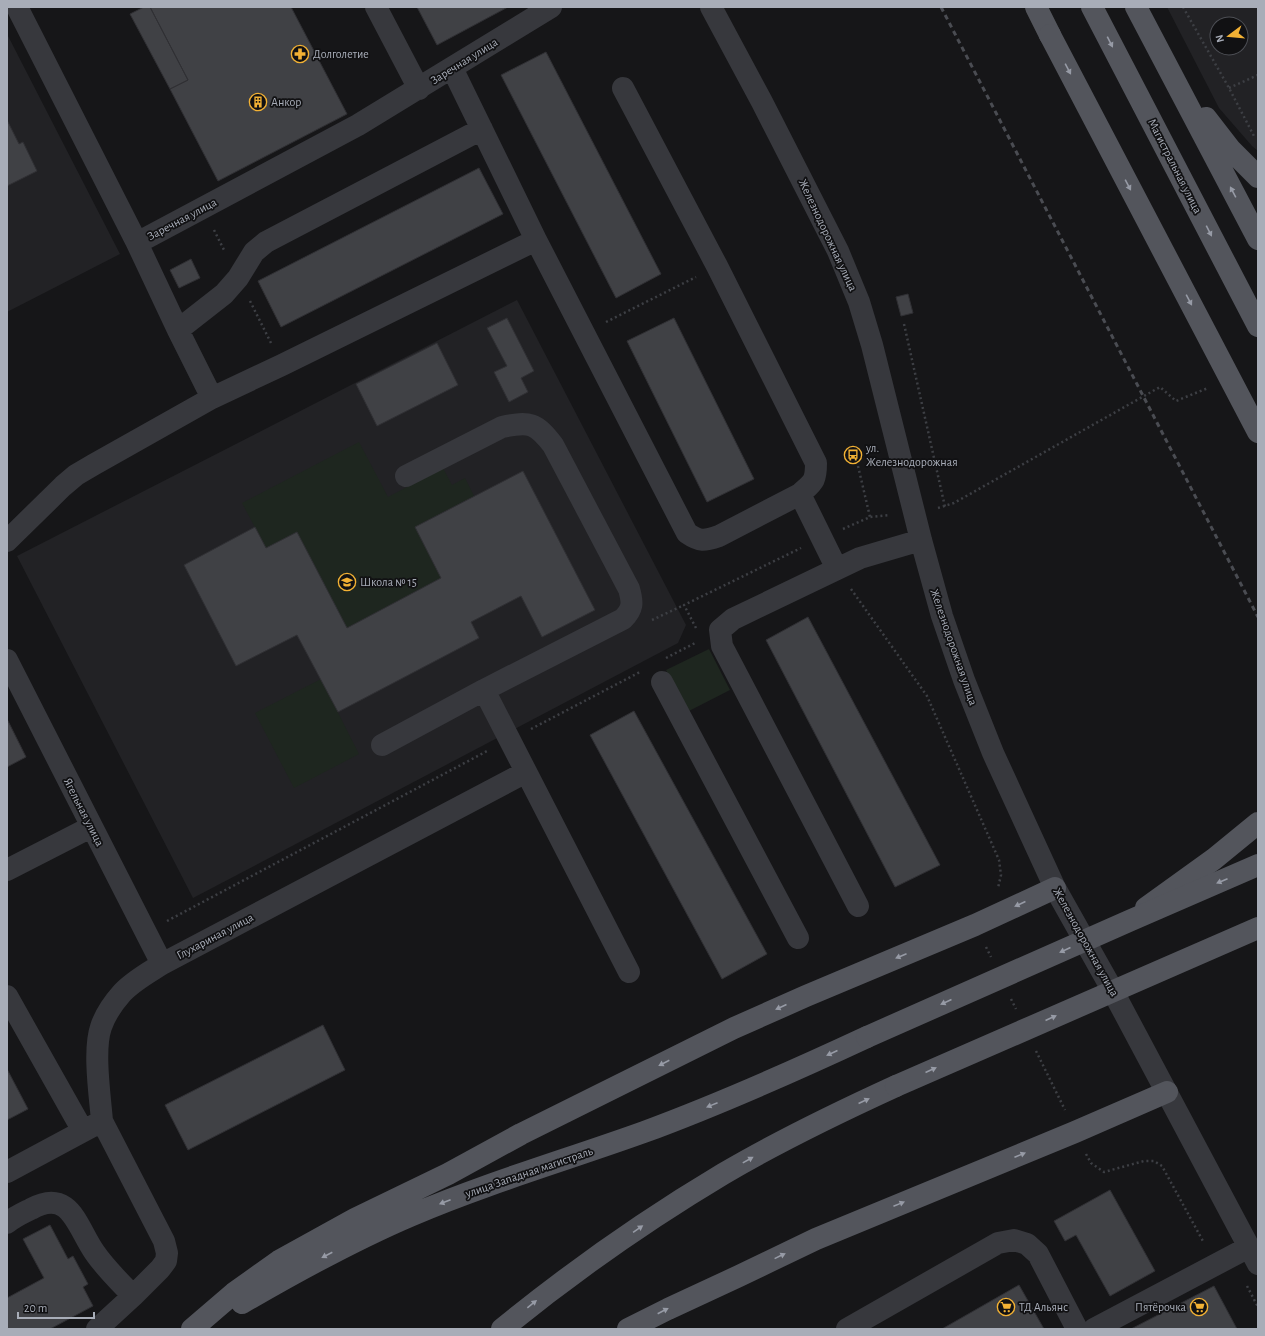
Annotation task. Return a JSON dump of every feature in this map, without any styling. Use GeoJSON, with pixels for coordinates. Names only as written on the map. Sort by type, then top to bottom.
{"type":"FeatureCollection","features":[{"type":"Feature","properties":{"kind":"main road"},"geometry":{"type":"LineString","coordinates":[[1036,7],[1258,432]]}},
{"type":"Feature","properties":{"kind":"main road","name":"Магистральная улица"},"geometry":{"type":"LineString","coordinates":[[1092,7],[1258,326]]}},
{"type":"Feature","properties":{"kind":"main road"},"geometry":{"type":"LineString","coordinates":[[1136,7],[1258,239]]}},
{"type":"Feature","properties":{"kind":"main road"},"geometry":{"type":"LineString","coordinates":[[1153,41],[1208,122],[1230,149],[1258,177]]}},
{"type":"Feature","properties":{"kind":"main road"},"geometry":{"type":"LineString","coordinates":[[1129,921],[1214,859],[1258,823]]}},
{"type":"Feature","properties":{"kind":"main road"},"geometry":{"type":"LineString","coordinates":[[1129,921],[1258,866]]}},
{"type":"Feature","properties":{"kind":"main road"},"geometry":{"type":"LineString","coordinates":[[192,1329],[234,1293],[279,1261],[355,1219],[448,1174],[521,1134],[734,1028],[975,925],[1055,888]]}},
{"type":"Feature","properties":{"kind":"main road","name":"улица Западная магистраль"},"geometry":{"type":"LineString","coordinates":[[201,1329],[300,1269],[411,1215],[474,1190],[645,1131],[789,1073],[1129,921]]}},
{"type":"Feature","properties":{"kind":"main road"},"geometry":{"type":"LineString","coordinates":[[502,1329],[544,1295],[664,1211],[737,1166],[809,1127],[896,1086],[1258,928]]}},
{"type":"Feature","properties":{"kind":"main road"},"geometry":{"type":"LineString","coordinates":[[1187,959],[1258,939]]}},
{"type":"Feature","properties":{"kind":"main road"},"geometry":{"type":"LineString","coordinates":[[628,1329],[816,1239],[1075,1132],[1167,1092]]}},
{"type":"Feature","properties":{"kind":"street"},"geometry":{"type":"LineString","coordinates":[[17,7],[137,243]]}},
{"type":"Feature","properties":{"kind":"street"},"geometry":{"type":"LineString","coordinates":[[376,7],[419,89]]}},
{"type":"Feature","properties":{"kind":"street","name":"Заречная улица"},"geometry":{"type":"LineString","coordinates":[[212,398],[137,243],[358,125],[551,7]]}},
{"type":"Feature","properties":{"kind":"street","name":"Железнодорожная улица"},"geometry":{"type":"LineString","coordinates":[[710,7],[762,102],[825,225],[838,251],[859,302],[872,345],[921,540],[942,616],[964,680],[993,753],[1055,888],[1167,1092],[1246,1256]]}},
{"type":"Feature","properties":{"kind":"street"},"geometry":{"type":"LineString","coordinates":[[452,68],[536,240],[687,533],[694,538],[705,541],[719,536],[800,494],[813,483],[816,474],[816,463],[717,266],[623,88]]}},
{"type":"Feature","properties":{"kind":"street"},"geometry":{"type":"LineString","coordinates":[[178,330],[224,294],[238,278],[254,252],[266,242],[482,129]]}},
{"type":"Feature","properties":{"kind":"street"},"geometry":{"type":"LineString","coordinates":[[7,541],[76,475],[212,398],[536,240]]}},
{"type":"Feature","properties":{"kind":"street"},"geometry":{"type":"LineString","coordinates":[[382,745],[484,690],[623,619],[631,611],[632,598],[629,589],[553,445],[545,434],[534,426],[520,424],[502,427],[406,476]]}},
{"type":"Feature","properties":{"kind":"street"},"geometry":{"type":"LineString","coordinates":[[800,494],[837,569]]}},
{"type":"Feature","properties":{"kind":"street"},"geometry":{"type":"LineString","coordinates":[[858,906],[722,646],[720,630],[733,619],[860,558],[921,540]]}},
{"type":"Feature","properties":{"kind":"street","name":"Ягельная улица"},"geometry":{"type":"LineString","coordinates":[[7,660],[162,964]]}},
{"type":"Feature","properties":{"kind":"street"},"geometry":{"type":"LineString","coordinates":[[662,682],[798,938]]}},
{"type":"Feature","properties":{"kind":"street"},"geometry":{"type":"LineString","coordinates":[[484,690],[629,972]]}},
{"type":"Feature","properties":{"kind":"street","name":"Глухариная улица"},"geometry":{"type":"LineString","coordinates":[[92,1126],[97,1049],[101,1027],[122,993],[139,979],[162,964],[526,772]]}},
{"type":"Feature","properties":{"kind":"street"},"geometry":{"type":"LineString","coordinates":[[7,870],[91,826]]}},
{"type":"Feature","properties":{"kind":"street"},"geometry":{"type":"LineString","coordinates":[[10,1008],[92,1126],[164,1241],[168,1253],[166,1260],[160,1269],[97,1329]]}},
{"type":"Feature","properties":{"kind":"street"},"geometry":{"type":"LineString","coordinates":[[7,1172],[92,1126]]}},
{"type":"Feature","properties":{"kind":"street"},"geometry":{"type":"LineString","coordinates":[[7,1223],[39,1205],[48,1202],[63,1206],[72,1213],[78,1221],[101,1261],[133,1296]]}},
{"type":"Feature","properties":{"kind":"street"},"geometry":{"type":"LineString","coordinates":[[847,1329],[998,1243],[1014,1240],[1027,1244],[1038,1254],[1077,1329]]}},
{"type":"Feature","properties":{"kind":"street"},"geometry":{"type":"LineString","coordinates":[[1094,1329],[1246,1256]]}},
{"type":"Feature","properties":{"kind":"path"},"geometry":{"type":"LineString","coordinates":[[1183,7],[1229,88],[1257,142]]}},
{"type":"Feature","properties":{"kind":"path"},"geometry":{"type":"LineString","coordinates":[[1229,88],[1258,74]]}},
{"type":"Feature","properties":{"kind":"path"},"geometry":{"type":"LineString","coordinates":[[584,333],[717,266]]}},
{"type":"Feature","properties":{"kind":"path"},"geometry":{"type":"LineString","coordinates":[[904,324],[945,507],[1160,387],[1176,401],[1212,386]]}},
{"type":"Feature","properties":{"kind":"path"},"geometry":{"type":"LineString","coordinates":[[858,466],[870,517]]}},
{"type":"Feature","properties":{"kind":"path"},"geometry":{"type":"LineString","coordinates":[[837,569],[927,696],[999,860],[1001,875],[997,891]]}},
{"type":"Feature","properties":{"kind":"path"},"geometry":{"type":"LineString","coordinates":[[631,611],[652,620],[684,605]]}},
{"type":"Feature","properties":{"kind":"path"},"geometry":{"type":"LineString","coordinates":[[975,925],[992,960]]}},
{"type":"Feature","properties":{"kind":"path"},"geometry":{"type":"LineString","coordinates":[[1010,996],[1017,1011]]}},
{"type":"Feature","properties":{"kind":"path"},"geometry":{"type":"LineString","coordinates":[[1034,1046],[1075,1132]]}},
{"type":"Feature","properties":{"kind":"path"},"geometry":{"type":"LineString","coordinates":[[1091,1163],[1104,1172],[1144,1161],[1154,1161],[1162,1166],[1206,1247],[1246,1256]]}},
{"type":"Feature","properties":{"kind":"shaded area"},"geometry":{"type":"Polygon","coordinates":[[[1167,7],[1258,7],[1258,151],[1219,108],[1167,7]]]}},
{"type":"Feature","properties":{"kind":"shaded area"},"geometry":{"type":"Polygon","coordinates":[[[7,34],[120,254],[7,312],[7,34]]]}},
{"type":"Feature","properties":{"kind":"shaded area","name":"Школа № 15"},"geometry":{"type":"Polygon","coordinates":[[[517,300],[686,625],[678,643],[193,898],[17,556],[517,300]]]}},
{"type":"Feature","properties":{"kind":"shaded area"},"geometry":{"type":"Polygon","coordinates":[[[359,442],[388,497],[443,468],[452,485],[465,478],[474,496],[415,527],[441,578],[347,628],[297,532],[266,548],[242,503],[359,442]]]}},
{"type":"Feature","properties":{"kind":"shaded area"},"geometry":{"type":"Polygon","coordinates":[[[709,649],[730,690],[687,712],[666,670],[709,649]]]}},
{"type":"Feature","properties":{"kind":"shaded area"},"geometry":{"type":"Polygon","coordinates":[[[321,679],[359,754],[294,788],[255,713],[321,679]]]}},
{"type":"Feature","properties":{"kind":"building"},"geometry":{"type":"Polygon","coordinates":[[[144,7],[150,7],[188,80],[170,89],[130,14],[144,7]]]}},
{"type":"Feature","properties":{"kind":"building","name":"Анкор"},"geometry":{"type":"Polygon","coordinates":[[[150,7],[291,7],[347,114],[218,181],[170,89],[188,80],[150,7]]]}},
{"type":"Feature","properties":{"kind":"building"},"geometry":{"type":"Polygon","coordinates":[[[417,7],[508,7],[437,45],[417,7]]]}},
{"type":"Feature","properties":{"kind":"building"},"geometry":{"type":"Polygon","coordinates":[[[546,52],[661,274],[616,298],[501,75],[546,52]]]}},
{"type":"Feature","properties":{"kind":"building"},"geometry":{"type":"Polygon","coordinates":[[[7,120],[19,144],[23,142],[37,171],[7,186],[7,120]]]}},
{"type":"Feature","properties":{"kind":"building"},"geometry":{"type":"Polygon","coordinates":[[[479,168],[503,214],[281,327],[258,281],[479,168]]]}},
{"type":"Feature","properties":{"kind":"building"},"geometry":{"type":"Polygon","coordinates":[[[191,259],[200,278],[179,288],[170,270],[191,259]]]}},
{"type":"Feature","properties":{"kind":"building"},"geometry":{"type":"Polygon","coordinates":[[[908,294],[913,313],[901,316],[896,297],[908,294]]]}},
{"type":"Feature","properties":{"kind":"building"},"geometry":{"type":"Polygon","coordinates":[[[507,318],[534,371],[521,378],[528,392],[509,402],[494,372],[507,366],[487,328],[507,318]]]}},
{"type":"Feature","properties":{"kind":"building"},"geometry":{"type":"Polygon","coordinates":[[[674,318],[754,479],[707,502],[627,341],[674,318]]]}},
{"type":"Feature","properties":{"kind":"building"},"geometry":{"type":"Polygon","coordinates":[[[437,343],[458,385],[377,426],[356,384],[437,343]]]}},
{"type":"Feature","properties":{"kind":"building"},"geometry":{"type":"Polygon","coordinates":[[[523,471],[595,610],[542,637],[521,596],[471,622],[479,638],[338,712],[297,635],[236,666],[184,565],[255,527],[266,548],[297,532],[347,628],[441,578],[415,527],[523,471]]]}},
{"type":"Feature","properties":{"kind":"building"},"geometry":{"type":"Polygon","coordinates":[[[808,617],[940,865],[895,887],[766,640],[808,617]]]}},
{"type":"Feature","properties":{"kind":"building"},"geometry":{"type":"Polygon","coordinates":[[[634,711],[767,954],[722,979],[590,735],[634,711]]]}},
{"type":"Feature","properties":{"kind":"building"},"geometry":{"type":"Polygon","coordinates":[[[7,719],[26,757],[7,767],[7,719]]]}},
{"type":"Feature","properties":{"kind":"building"},"geometry":{"type":"Polygon","coordinates":[[[323,1025],[345,1070],[188,1150],[165,1105],[323,1025]]]}},
{"type":"Feature","properties":{"kind":"building"},"geometry":{"type":"Polygon","coordinates":[[[7,1069],[28,1109],[7,1120],[7,1069]]]}},
{"type":"Feature","properties":{"kind":"building"},"geometry":{"type":"Polygon","coordinates":[[[1110,1190],[1155,1271],[1110,1296],[1076,1235],[1065,1241],[1054,1221],[1110,1190]]]}},
{"type":"Feature","properties":{"kind":"building"},"geometry":{"type":"Polygon","coordinates":[[[50,1225],[68,1259],[73,1256],[88,1284],[83,1287],[93,1306],[50,1329],[7,1329],[7,1298],[44,1278],[23,1239],[50,1225]]]}},
{"type":"Feature","properties":{"kind":"building","name":"ТД Альянс"},"geometry":{"type":"Polygon","coordinates":[[[1019,1285],[1044,1329],[942,1329],[1019,1285]]]}},
{"type":"Feature","properties":{"kind":"building","name":"Пятёрочка"},"geometry":{"type":"Polygon","coordinates":[[[1214,1286],[1237,1329],[1131,1329],[1214,1286]]]}},
{"type":"Feature","properties":{"kind":"railway"},"geometry":{"type":"LineString","coordinates":[[941,7],[1258,617]]}},
{"type":"Feature","properties":{"kind":"place","name":"Долголетие"},"geometry":{"type":"Point","coordinates":[300,54]}},
{"type":"Feature","properties":{"kind":"place","name":"Анкор"},"geometry":{"type":"Point","coordinates":[258,102]}},
{"type":"Feature","properties":{"kind":"place","name":"ул. Железнодорожная"},"geometry":{"type":"Point","coordinates":[853,455]}},
{"type":"Feature","properties":{"kind":"place","name":"Школа № 15"},"geometry":{"type":"Point","coordinates":[347,582]}},
{"type":"Feature","properties":{"kind":"place","name":"ТД Альянс"},"geometry":{"type":"Point","coordinates":[1006,1307]}},
{"type":"Feature","properties":{"kind":"place","name":"Пятёрочка"},"geometry":{"type":"Point","coordinates":[1199,1307]}}]}
